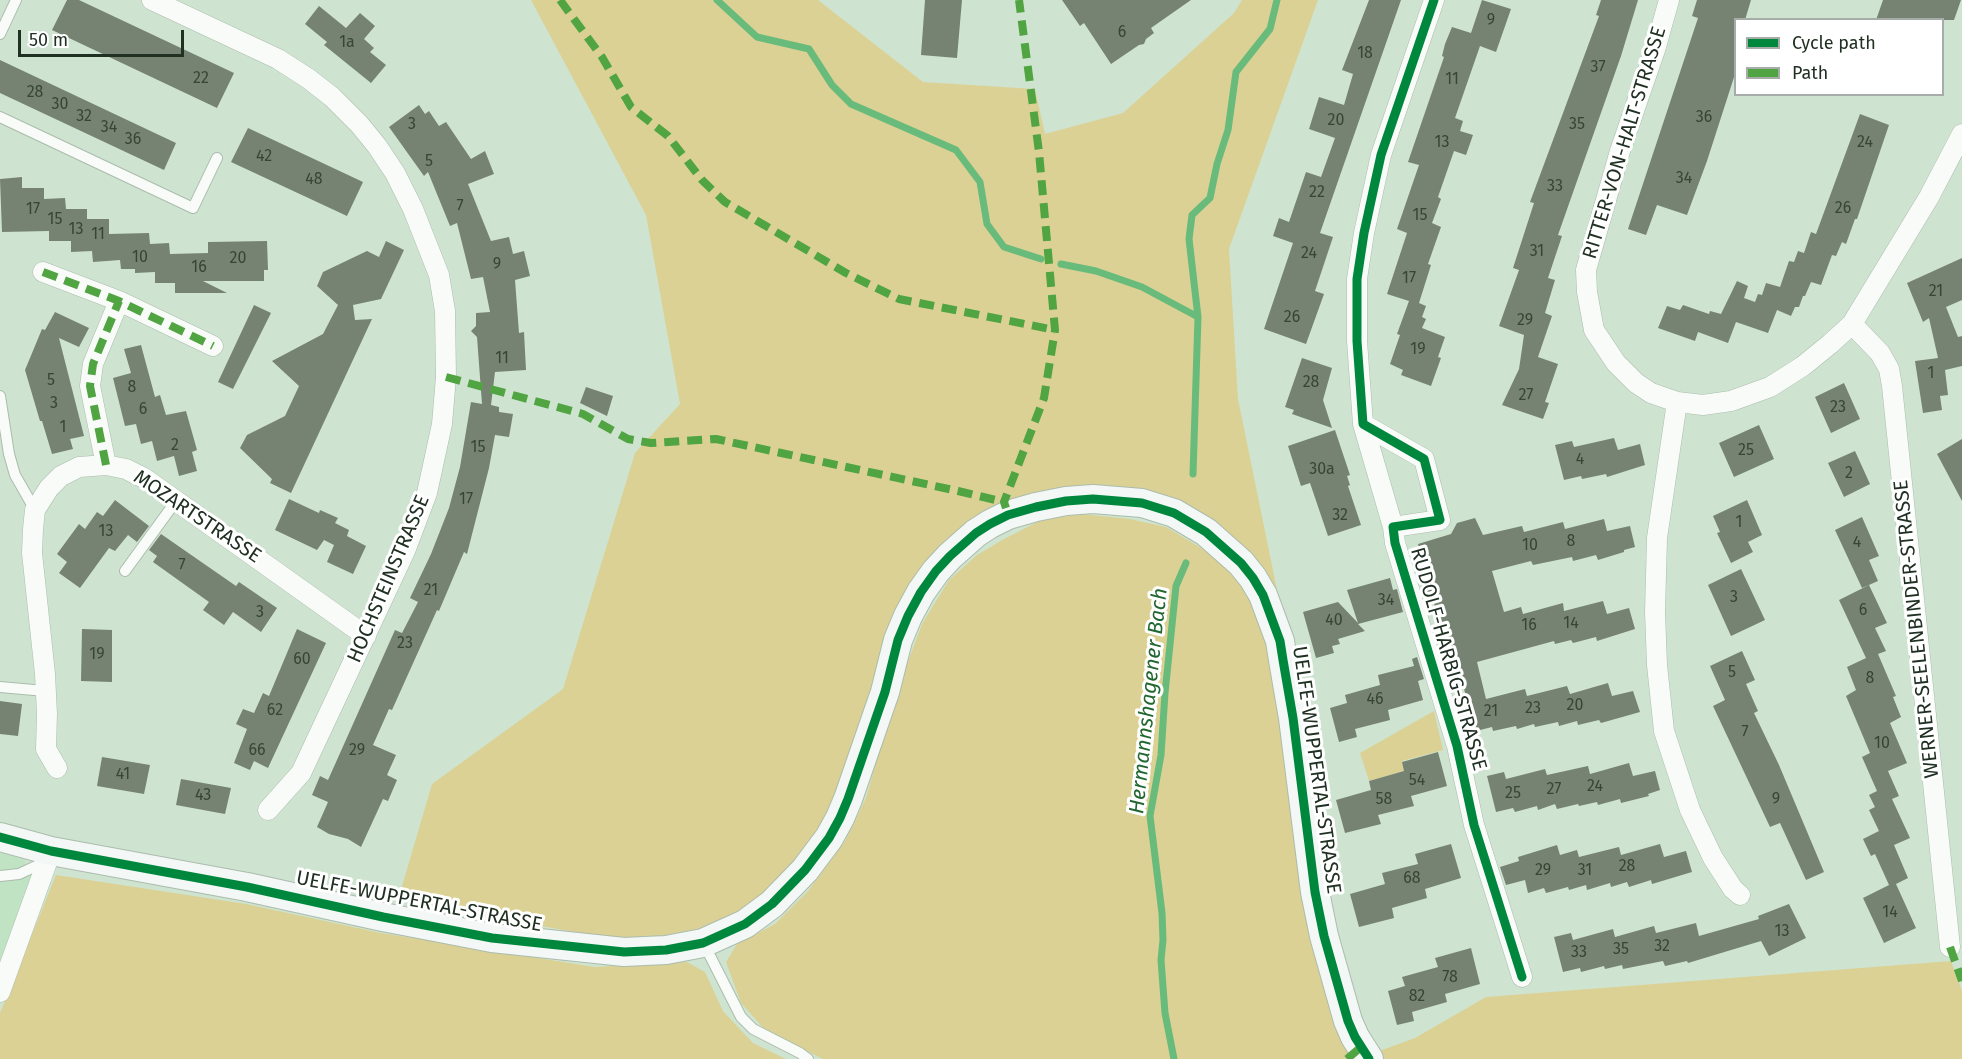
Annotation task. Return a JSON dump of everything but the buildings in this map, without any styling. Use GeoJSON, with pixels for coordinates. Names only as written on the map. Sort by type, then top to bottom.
{"type":"FeatureCollection","features":[{"type":"Feature","properties":{"kind":"main road","name":"UELFE-WUPPERTAL-STRASSE"},"geometry":{"type":"LineString","coordinates":[[0,837],[49,856],[247,887],[492,938],[624,952],[666,950],[703,943],[745,924],[772,904],[805,870],[828,838],[848,799],[885,692],[898,640],[908,616],[921,592],[950,556],[990,524],[1008,515],[1036,507],[1093,499],[1142,503],[1174,513],[1212,536],[1241,563],[1263,596],[1280,641],[1286,672],[1315,892],[1324,936],[1348,1021],[1369,1059]]}},
{"type":"Feature","properties":{"kind":"street","name":"HOCHSTEINSTRASSE"},"geometry":{"type":"LineString","coordinates":[[152,0],[278,59],[332,97],[359,124],[395,173],[413,209],[439,275],[445,311],[446,377],[437,456],[427,493],[405,551],[301,773],[268,810]]}},
{"type":"Feature","properties":{"kind":"street"},"geometry":{"type":"LineString","coordinates":[[1393,527],[1363,424],[1357,341],[1358,279],[1364,233],[1381,154],[1434,0]]}},
{"type":"Feature","properties":{"kind":"street","name":"RITTER-VON-HALT-STRASSE"},"geometry":{"type":"LineString","coordinates":[[1669,0],[1655,51],[1620,151],[1586,270],[1587,292],[1594,330],[1616,363],[1636,383],[1651,393],[1677,402],[1703,405],[1731,401],[1770,387],[1803,366],[1852,324],[1929,197],[1962,134]]}},
{"type":"Feature","properties":{"kind":"street"},"geometry":{"type":"LineString","coordinates":[[43,272],[119,301],[213,346]]}},
{"type":"Feature","properties":{"kind":"street"},"geometry":{"type":"LineString","coordinates":[[106,465],[90,386],[93,364],[119,301]]}},
{"type":"Feature","properties":{"kind":"street","name":"WERNER-SEELENBINDER-STRASSE"},"geometry":{"type":"LineString","coordinates":[[1852,324],[1880,353],[1888,369],[1892,386],[1950,947]]}},
{"type":"Feature","properties":{"kind":"street"},"geometry":{"type":"LineString","coordinates":[[1677,402],[1657,538],[1655,612],[1657,665],[1664,731],[1690,810],[1713,858],[1733,889],[1740,895]]}},
{"type":"Feature","properties":{"kind":"street","name":"RUDOLF-HARBIG-STRASSE"},"geometry":{"type":"LineString","coordinates":[[1363,424],[1424,459],[1440,520],[1393,527],[1395,543],[1457,746],[1474,825],[1522,977]]}},
{"type":"Feature","properties":{"kind":"street","name":"MOZARTSTRASSE"},"geometry":{"type":"LineString","coordinates":[[35,510],[49,488],[61,476],[79,467],[106,465],[126,469],[144,478],[366,636]]}},
{"type":"Feature","properties":{"kind":"street"},"geometry":{"type":"LineString","coordinates":[[35,510],[32,553],[45,691],[46,749],[57,768]]}},
{"type":"Feature","properties":{"kind":"street"},"geometry":{"type":"LineString","coordinates":[[0,992],[49,856]]}},
{"type":"Feature","properties":{"kind":"lane"},"geometry":{"type":"LineString","coordinates":[[0,34],[16,0]]}},
{"type":"Feature","properties":{"kind":"lane"},"geometry":{"type":"LineString","coordinates":[[0,117],[193,208],[217,158]]}},
{"type":"Feature","properties":{"kind":"lane"},"geometry":{"type":"LineString","coordinates":[[0,396],[9,454],[15,475],[35,510]]}},
{"type":"Feature","properties":{"kind":"lane"},"geometry":{"type":"LineString","coordinates":[[125,571],[176,501]]}},
{"type":"Feature","properties":{"kind":"lane"},"geometry":{"type":"LineString","coordinates":[[0,687],[45,691]]}},
{"type":"Feature","properties":{"kind":"lane"},"geometry":{"type":"LineString","coordinates":[[0,876],[19,874],[49,856]]}},
{"type":"Feature","properties":{"kind":"lane"},"geometry":{"type":"LineString","coordinates":[[703,943],[741,1017],[753,1029],[801,1053],[808,1059]]}},
{"type":"Feature","properties":{"kind":"shaded area"},"geometry":{"type":"Polygon","coordinates":[[[531,0],[818,0],[923,82],[1035,89],[1045,134],[1123,113],[1234,13],[1242,0],[1318,0],[1229,249],[1238,399],[1277,590],[1251,557],[1143,497],[957,538],[843,795],[773,893],[709,927],[629,942],[398,900],[432,784],[563,689],[635,453],[680,404],[646,215],[531,0]]]}},
{"type":"Feature","properties":{"kind":"shaded area"},"geometry":{"type":"Polygon","coordinates":[[[1081,514],[1130,519],[1166,527],[1218,558],[1241,583],[1266,621],[1360,1059],[823,1059],[766,1031],[741,1003],[726,962],[737,944],[775,924],[808,891],[845,841],[866,798],[895,696],[922,624],[949,580],[977,555],[1041,520],[1081,514]]]}},
{"type":"Feature","properties":{"kind":"shaded area"},"geometry":{"type":"Polygon","coordinates":[[[1434,711],[1443,750],[1402,761],[1404,771],[1369,781],[1360,753],[1434,711]]]}},
{"type":"Feature","properties":{"kind":"shaded area"},"geometry":{"type":"Polygon","coordinates":[[[0,852],[24,859],[34,884],[0,970],[0,852]]]}},
{"type":"Feature","properties":{"kind":"shaded area"},"geometry":{"type":"Polygon","coordinates":[[[56,875],[246,904],[381,933],[595,967],[687,962],[705,972],[723,1011],[753,1043],[786,1059],[0,1059],[0,1013],[56,875]]]}},
{"type":"Feature","properties":{"kind":"shaded area"},"geometry":{"type":"Polygon","coordinates":[[[1951,961],[1962,991],[1962,1059],[1380,1059],[1374,1053],[1415,1038],[1486,997],[1951,961]]]}},
{"type":"Feature","properties":{"kind":"waterway","name":"Hermannshagener Bach"},"geometry":{"type":"LineString","coordinates":[[717,0],[757,37],[809,49],[832,85],[851,104],[956,150],[980,182],[987,224],[1004,247],[1041,259]]}},
{"type":"Feature","properties":{"kind":"waterway"},"geometry":{"type":"LineString","coordinates":[[1198,317],[1189,239],[1192,215],[1210,198],[1217,164],[1228,130],[1236,72],[1270,29],[1277,0]]}},
{"type":"Feature","properties":{"kind":"waterway","name":"Hermannshagener Bach"},"geometry":{"type":"LineString","coordinates":[[1061,264],[1096,271],[1142,287],[1198,317],[1193,474]]}},
{"type":"Feature","properties":{"kind":"waterway","name":"Hermannshagener Bach"},"geometry":{"type":"LineString","coordinates":[[1174,1059],[1165,1013],[1161,960],[1162,913],[1150,816],[1161,755],[1176,586],[1186,563]]}},
{"type":"Feature","properties":{"kind":"marked path"},"geometry":{"type":"LineString","coordinates":[[560,0],[602,57],[631,107],[668,136],[702,180],[725,202],[846,273],[899,299],[1055,330]]}},
{"type":"Feature","properties":{"kind":"marked path"},"geometry":{"type":"LineString","coordinates":[[1006,508],[1004,502],[1044,398],[1055,330],[1039,152],[1019,0]]}},
{"type":"Feature","properties":{"kind":"marked path"},"geometry":{"type":"LineString","coordinates":[[43,272],[119,301],[213,346]]}},
{"type":"Feature","properties":{"kind":"marked path"},"geometry":{"type":"LineString","coordinates":[[106,465],[90,386],[93,364],[119,301]]}},
{"type":"Feature","properties":{"kind":"marked path"},"geometry":{"type":"LineString","coordinates":[[446,377],[583,414],[628,439],[651,443],[716,439],[1004,502]]}},
{"type":"Feature","properties":{"kind":"marked path"},"geometry":{"type":"LineString","coordinates":[[1950,947],[1962,981]]}},
{"type":"Feature","properties":{"kind":"marked path"},"geometry":{"type":"LineString","coordinates":[[1347,1059],[1361,1047]]}},
{"type":"Feature","properties":{"kind":"cycle path"},"geometry":{"type":"LineString","coordinates":[[1434,0],[1381,155],[1364,233],[1357,279],[1357,341],[1363,424],[1424,459],[1440,520],[1393,527],[1395,543],[1457,746],[1474,825],[1522,977]]}},
{"type":"Feature","properties":{"kind":"cycle path"},"geometry":{"type":"LineString","coordinates":[[0,837],[51,851],[247,887],[492,938],[624,952],[666,950],[703,943],[745,924],[772,904],[805,870],[829,838],[848,799],[885,692],[898,640],[908,616],[921,592],[950,556],[990,524],[1008,515],[1036,507],[1093,499],[1142,503],[1174,513],[1206,532],[1241,563],[1263,595],[1280,641],[1293,718],[1315,892],[1324,936],[1348,1021],[1369,1059]]}}]}
